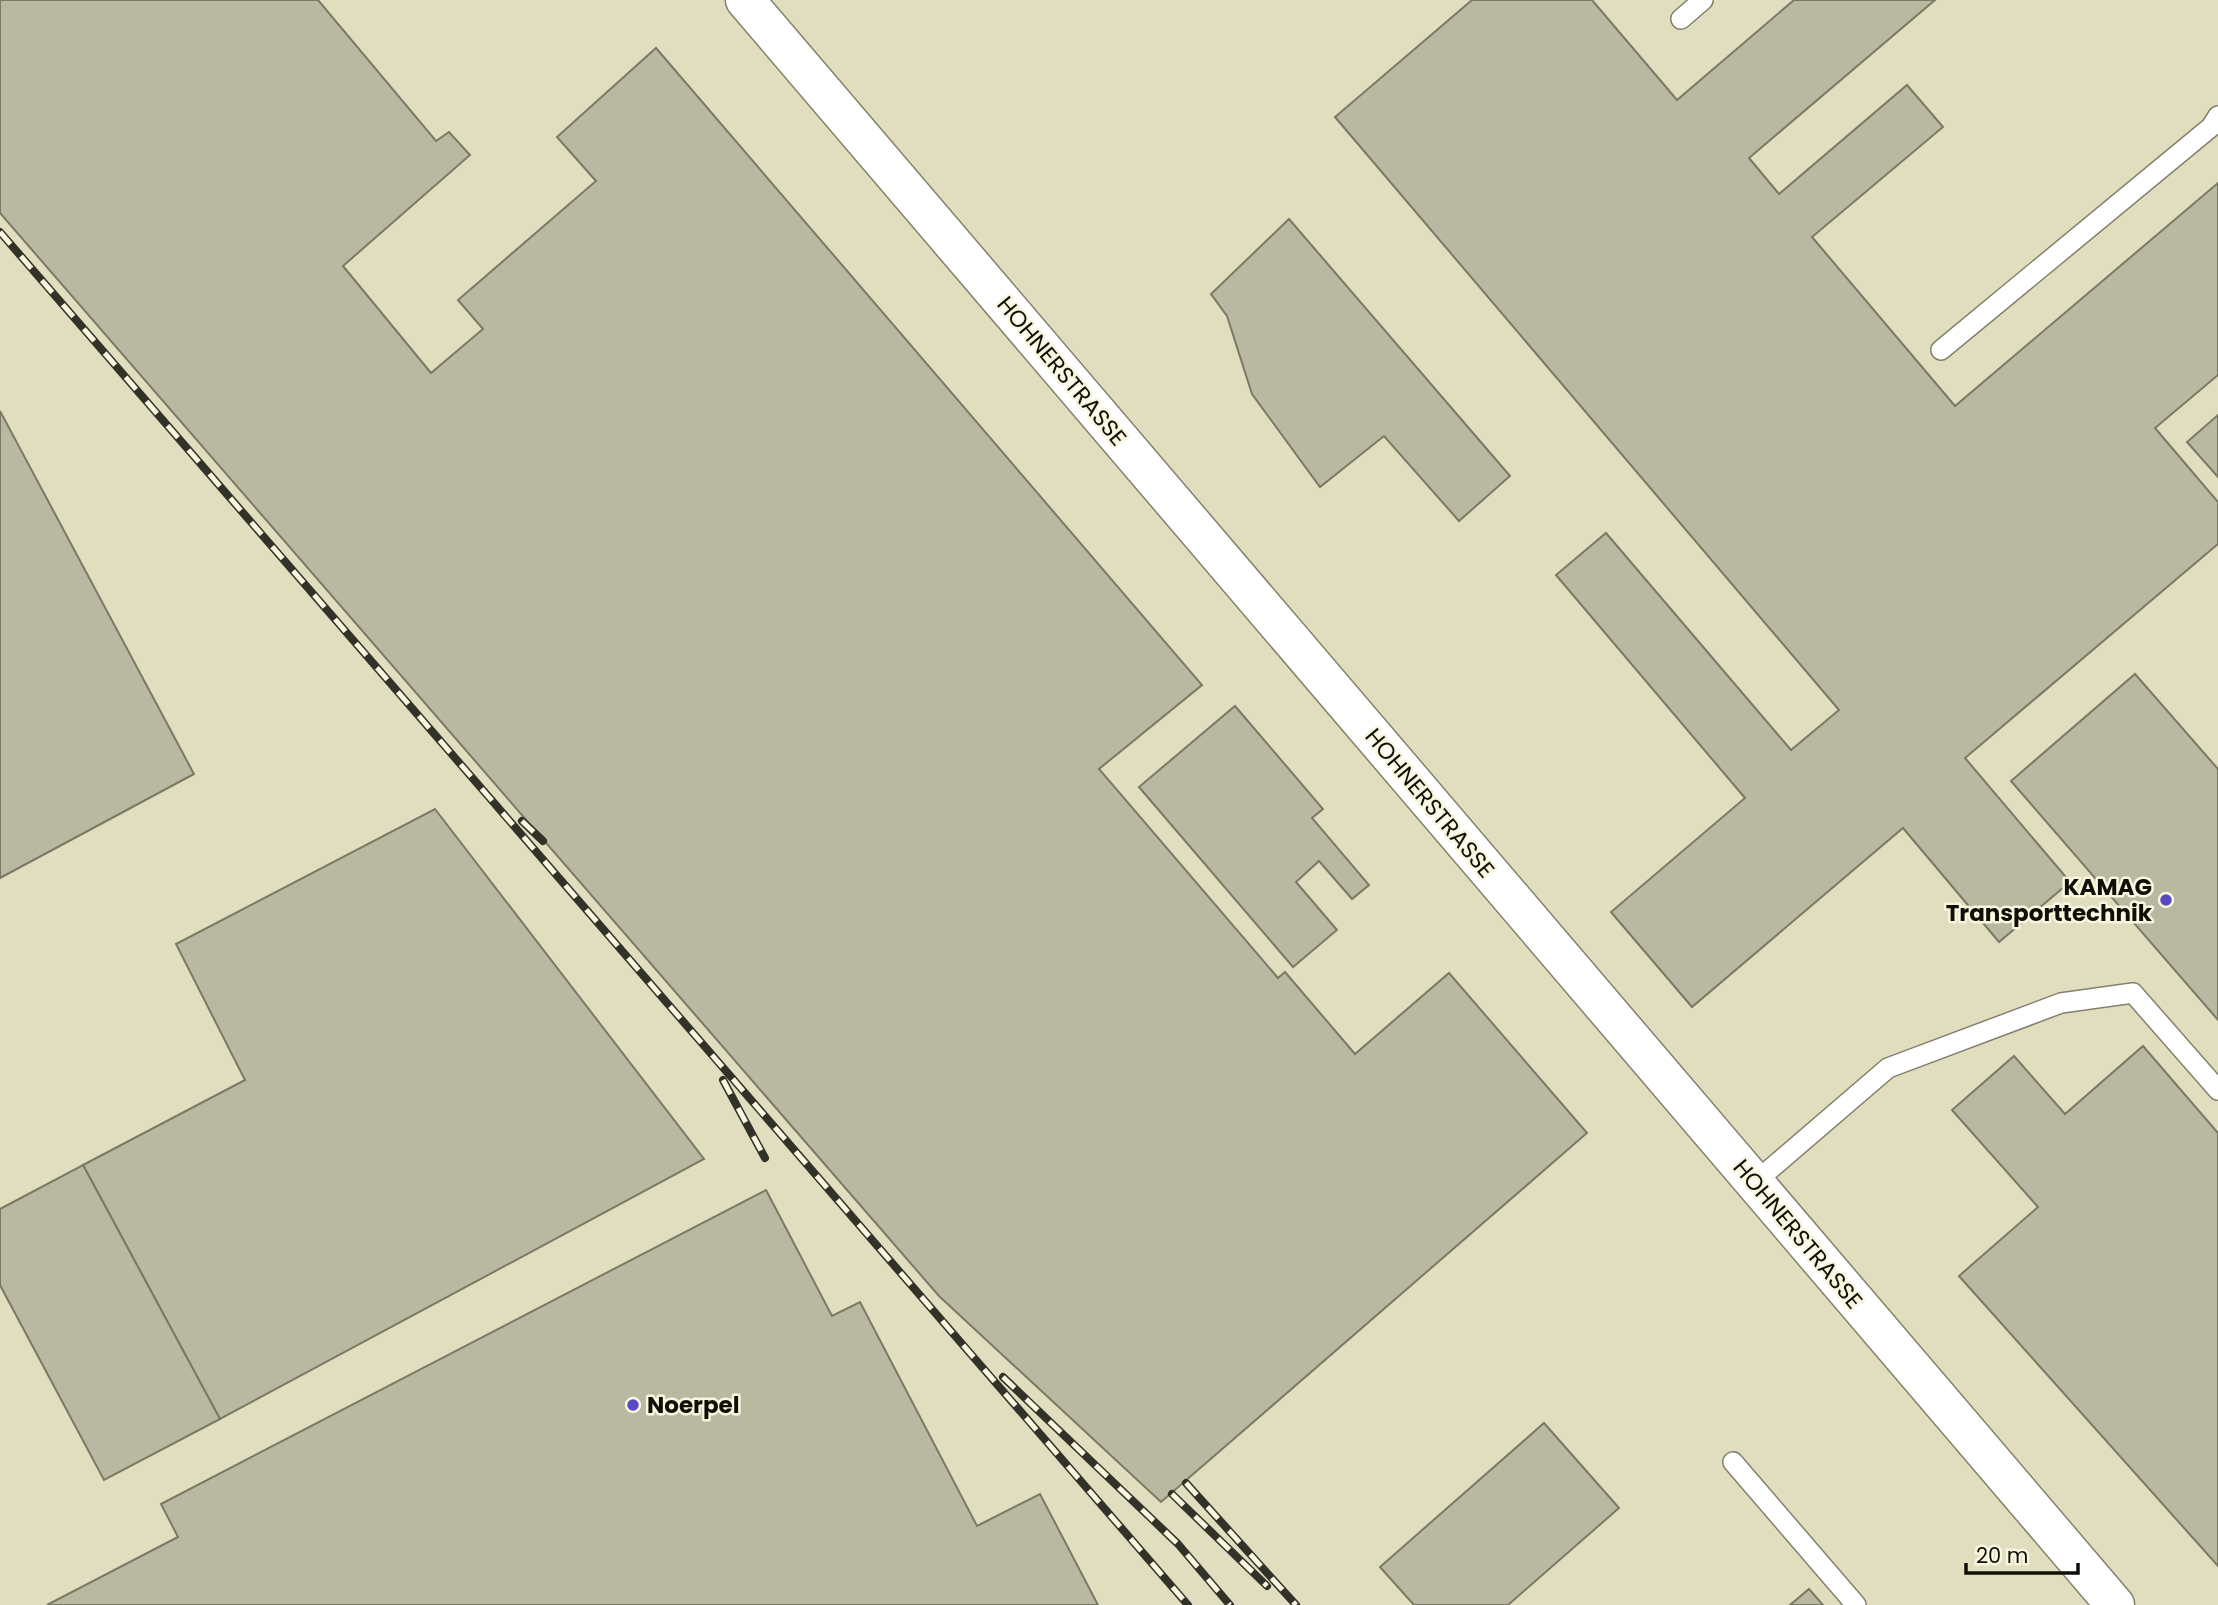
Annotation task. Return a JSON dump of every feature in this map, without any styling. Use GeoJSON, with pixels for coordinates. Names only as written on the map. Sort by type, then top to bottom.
{"type":"FeatureCollection","features":[{"type":"Feature","properties":{"kind":"street","name":"HOHNERSTRASSE"},"geometry":{"type":"LineString","coordinates":[[745,0],[2115,1605]]}},
{"type":"Feature","properties":{"kind":"lane"},"geometry":{"type":"LineString","coordinates":[[1681,19],[1703,0]]}},
{"type":"Feature","properties":{"kind":"lane"},"geometry":{"type":"LineString","coordinates":[[1941,349],[2211,127],[2218,116]]}},
{"type":"Feature","properties":{"kind":"lane"},"geometry":{"type":"LineString","coordinates":[[1754,1182],[1888,1068],[2061,1003],[2133,993],[2218,1090]]}},
{"type":"Feature","properties":{"kind":"lane"},"geometry":{"type":"LineString","coordinates":[[1733,1462],[1856,1605]]}},
{"type":"Feature","properties":{"kind":"shaded area"},"geometry":{"type":"Polygon","coordinates":[[[0,0],[2218,0],[2218,1605],[0,1605],[0,0]]]}},
{"type":"Feature","properties":{"kind":"building"},"geometry":{"type":"Polygon","coordinates":[[[0,0],[318,0],[436,141],[449,132],[470,155],[343,266],[431,373],[483,329],[458,300],[596,181],[557,137],[656,48],[1202,685],[1099,769],[1278,978],[1285,972],[1355,1054],[1449,973],[1587,1133],[1161,1502],[939,1296],[0,213],[0,0]]]}},
{"type":"Feature","properties":{"kind":"building"},"geometry":{"type":"Polygon","coordinates":[[[1472,0],[1592,0],[1677,100],[1794,0],[1935,0],[1749,158],[1779,194],[1907,85],[1943,127],[1812,237],[1955,406],[2218,183],[2218,375],[2155,428],[2218,502],[2218,544],[1965,758],[2070,882],[1999,942],[1903,828],[1692,1007],[1611,912],[1745,798],[1556,575],[1606,533],[1791,750],[1839,710],[1335,117],[1472,0]]]}},
{"type":"Feature","properties":{"kind":"building"},"geometry":{"type":"Polygon","coordinates":[[[1289,219],[1510,476],[1459,521],[1384,436],[1320,487],[1252,394],[1227,316],[1211,294],[1289,219]]]}},
{"type":"Feature","properties":{"kind":"building"},"geometry":{"type":"Polygon","coordinates":[[[0,411],[194,774],[0,878],[0,411]]]}},
{"type":"Feature","properties":{"kind":"building"},"geometry":{"type":"Polygon","coordinates":[[[2218,415],[2218,477],[2187,442],[2218,415]]]}},
{"type":"Feature","properties":{"kind":"building","name":"KAMAG Transporttechnik"},"geometry":{"type":"Polygon","coordinates":[[[2135,674],[2218,769],[2218,1020],[2011,781],[2135,674]]]}},
{"type":"Feature","properties":{"kind":"building"},"geometry":{"type":"Polygon","coordinates":[[[1235,706],[1323,809],[1312,818],[1369,885],[1352,899],[1319,861],[1296,882],[1337,930],[1293,967],[1139,787],[1235,706]]]}},
{"type":"Feature","properties":{"kind":"building"},"geometry":{"type":"Polygon","coordinates":[[[435,809],[704,1159],[220,1419],[83,1165],[245,1080],[176,944],[435,809]]]}},
{"type":"Feature","properties":{"kind":"building"},"geometry":{"type":"Polygon","coordinates":[[[2143,1046],[2218,1133],[2218,1566],[1959,1276],[2038,1207],[1952,1110],[2014,1056],[2065,1114],[2143,1046]]]}},
{"type":"Feature","properties":{"kind":"building"},"geometry":{"type":"Polygon","coordinates":[[[83,1165],[220,1419],[104,1480],[0,1285],[0,1209],[83,1165]]]}},
{"type":"Feature","properties":{"kind":"building","name":"Noerpel"},"geometry":{"type":"Polygon","coordinates":[[[766,1190],[832,1316],[860,1302],[977,1526],[1040,1494],[1098,1605],[47,1605],[178,1537],[161,1504],[766,1190]]]}},
{"type":"Feature","properties":{"kind":"building"},"geometry":{"type":"Polygon","coordinates":[[[1544,1423],[1619,1508],[1508,1605],[1414,1605],[1380,1567],[1544,1423]]]}},
{"type":"Feature","properties":{"kind":"building"},"geometry":{"type":"Polygon","coordinates":[[[1809,1589],[1823,1605],[1790,1605],[1809,1589]]]}},
{"type":"Feature","properties":{"kind":"railway"},"geometry":{"type":"LineString","coordinates":[[0,232],[1188,1605]]}},
{"type":"Feature","properties":{"kind":"railway"},"geometry":{"type":"LineString","coordinates":[[522,821],[543,841]]}},
{"type":"Feature","properties":{"kind":"railway"},"geometry":{"type":"LineString","coordinates":[[723,1080],[765,1158]]}},
{"type":"Feature","properties":{"kind":"railway"},"geometry":{"type":"LineString","coordinates":[[1003,1377],[1178,1544],[1230,1605]]}},
{"type":"Feature","properties":{"kind":"railway"},"geometry":{"type":"LineString","coordinates":[[1186,1483],[1296,1605]]}},
{"type":"Feature","properties":{"kind":"railway"},"geometry":{"type":"LineString","coordinates":[[1172,1494],[1267,1586]]}},
{"type":"Feature","properties":{"kind":"place","name":"KAMAG Transporttechnik"},"geometry":{"type":"Point","coordinates":[2166,900]}},
{"type":"Feature","properties":{"kind":"place","name":"Noerpel"},"geometry":{"type":"Point","coordinates":[633,1405]}}]}
